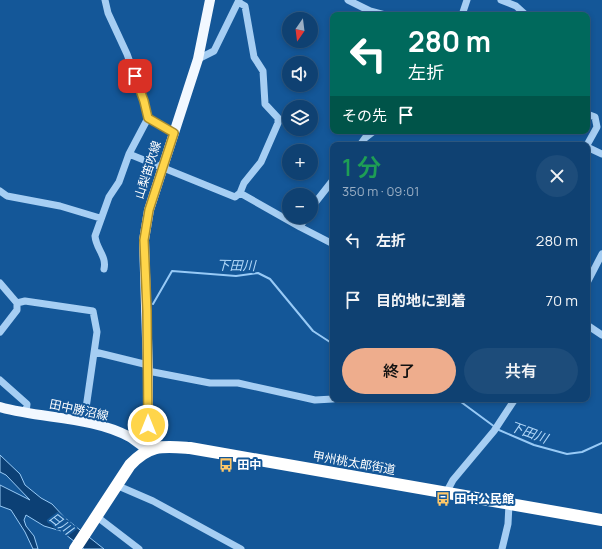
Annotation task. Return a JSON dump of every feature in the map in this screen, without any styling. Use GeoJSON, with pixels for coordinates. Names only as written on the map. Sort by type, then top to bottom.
{"type":"FeatureCollection","features":[{"type":"Feature","properties":{"kind":"highway","name":"甲州桃太郎街道"},"geometry":{"type":"LineString","coordinates":[[148,450],[160,447],[190,448],[602,520]]}},
{"type":"Feature","properties":{"kind":"highway"},"geometry":{"type":"LineString","coordinates":[[75,549],[130,466],[139,456],[148,450]]}},
{"type":"Feature","properties":{"kind":"main road","name":"山梨笛吹線"},"geometry":{"type":"LineString","coordinates":[[148,450],[148,368],[144,240],[149,210],[198,59],[205,32],[210,0]]}},
{"type":"Feature","properties":{"kind":"main road","name":"田中勝沼線"},"geometry":{"type":"LineString","coordinates":[[0,407],[84,422],[120,432],[148,450]]}},
{"type":"Feature","properties":{"kind":"street"},"geometry":{"type":"LineString","coordinates":[[104,269],[104,258],[96,243],[95,236],[100,218],[148,118],[144,101],[127,54],[108,13],[105,0]]}},
{"type":"Feature","properties":{"kind":"street"},"geometry":{"type":"LineString","coordinates":[[348,0],[374,12]]}},
{"type":"Feature","properties":{"kind":"street"},"geometry":{"type":"LineString","coordinates":[[463,12],[467,0]]}},
{"type":"Feature","properties":{"kind":"street"},"geometry":{"type":"LineString","coordinates":[[501,0],[516,6],[523,12]]}},
{"type":"Feature","properties":{"kind":"street"},"geometry":{"type":"LineString","coordinates":[[130,154],[235,196],[240,193],[244,183],[261,162],[278,123],[278,118],[265,104],[263,71],[254,57],[245,6],[238,1],[214,51],[198,59]]}},
{"type":"Feature","properties":{"kind":"street"},"geometry":{"type":"LineString","coordinates":[[589,142],[597,127],[595,117],[590,115]]}},
{"type":"Feature","properties":{"kind":"street"},"geometry":{"type":"LineString","coordinates":[[148,118],[174,133]]}},
{"type":"Feature","properties":{"kind":"street"},"geometry":{"type":"LineString","coordinates":[[362,142],[370,134]]}},
{"type":"Feature","properties":{"kind":"street"},"geometry":{"type":"LineString","coordinates":[[590,148],[602,154]]}},
{"type":"Feature","properties":{"kind":"street"},"geometry":{"type":"LineString","coordinates":[[318,199],[330,184]]}},
{"type":"Feature","properties":{"kind":"street"},"geometry":{"type":"LineString","coordinates":[[0,191],[6,196],[60,206],[100,218]]}},
{"type":"Feature","properties":{"kind":"street"},"geometry":{"type":"LineString","coordinates":[[240,193],[330,242]]}},
{"type":"Feature","properties":{"kind":"street"},"geometry":{"type":"LineString","coordinates":[[590,277],[602,254]]}},
{"type":"Feature","properties":{"kind":"street"},"geometry":{"type":"LineString","coordinates":[[0,283],[17,303],[17,310],[0,332]]}},
{"type":"Feature","properties":{"kind":"street"},"geometry":{"type":"LineString","coordinates":[[17,303],[26,301],[93,311],[97,332],[84,422]]}},
{"type":"Feature","properties":{"kind":"street"},"geometry":{"type":"LineString","coordinates":[[590,327],[602,335]]}},
{"type":"Feature","properties":{"kind":"street"},"geometry":{"type":"LineString","coordinates":[[95,352],[148,368],[210,383],[238,383],[315,400],[330,399]]}},
{"type":"Feature","properties":{"kind":"street"},"geometry":{"type":"LineString","coordinates":[[0,380],[27,404],[26,412]]}},
{"type":"Feature","properties":{"kind":"street"},"geometry":{"type":"LineString","coordinates":[[446,493],[453,480],[496,428],[513,402]]}},
{"type":"Feature","properties":{"kind":"street"},"geometry":{"type":"LineString","coordinates":[[116,485],[153,501],[240,549]]}},
{"type":"Feature","properties":{"kind":"street"},"geometry":{"type":"LineString","coordinates":[[502,549],[508,524],[509,504]]}},
{"type":"Feature","properties":{"kind":"street"},"geometry":{"type":"LineString","coordinates":[[96,516],[139,549]]}},
{"type":"Feature","properties":{"kind":"water","name":"日川"},"geometry":{"type":"Polygon","coordinates":[[[0,455],[20,474],[25,485],[41,498],[52,504],[65,518],[104,549],[84,549],[61,531],[44,526],[26,515],[24,520],[26,526],[34,536],[38,549],[33,549],[25,532],[11,510],[0,506],[0,485],[30,500],[6,475],[0,472],[0,455]]]}},
{"type":"Feature","properties":{"kind":"waterway","name":"下田川"},"geometry":{"type":"LineString","coordinates":[[153,304],[172,271],[236,276],[258,273],[270,279],[313,331],[330,342]]}},
{"type":"Feature","properties":{"kind":"waterway","name":"下田川"},"geometry":{"type":"LineString","coordinates":[[461,402],[499,430],[534,445],[567,454],[582,452],[602,443]]}},
{"type":"Feature","properties":{"kind":"place","name":"田中"},"geometry":{"type":"Point","coordinates":[226,465]}},
{"type":"Feature","properties":{"kind":"place","name":"田中公民館"},"geometry":{"type":"Point","coordinates":[443,499]}},
{"type":"Feature","properties":{"kind":"route"},"geometry":{"type":"LineString","coordinates":[[135,76],[138,88],[144,101],[148,118],[174,133],[149,210],[144,240],[147,311],[148,425]]}}]}
